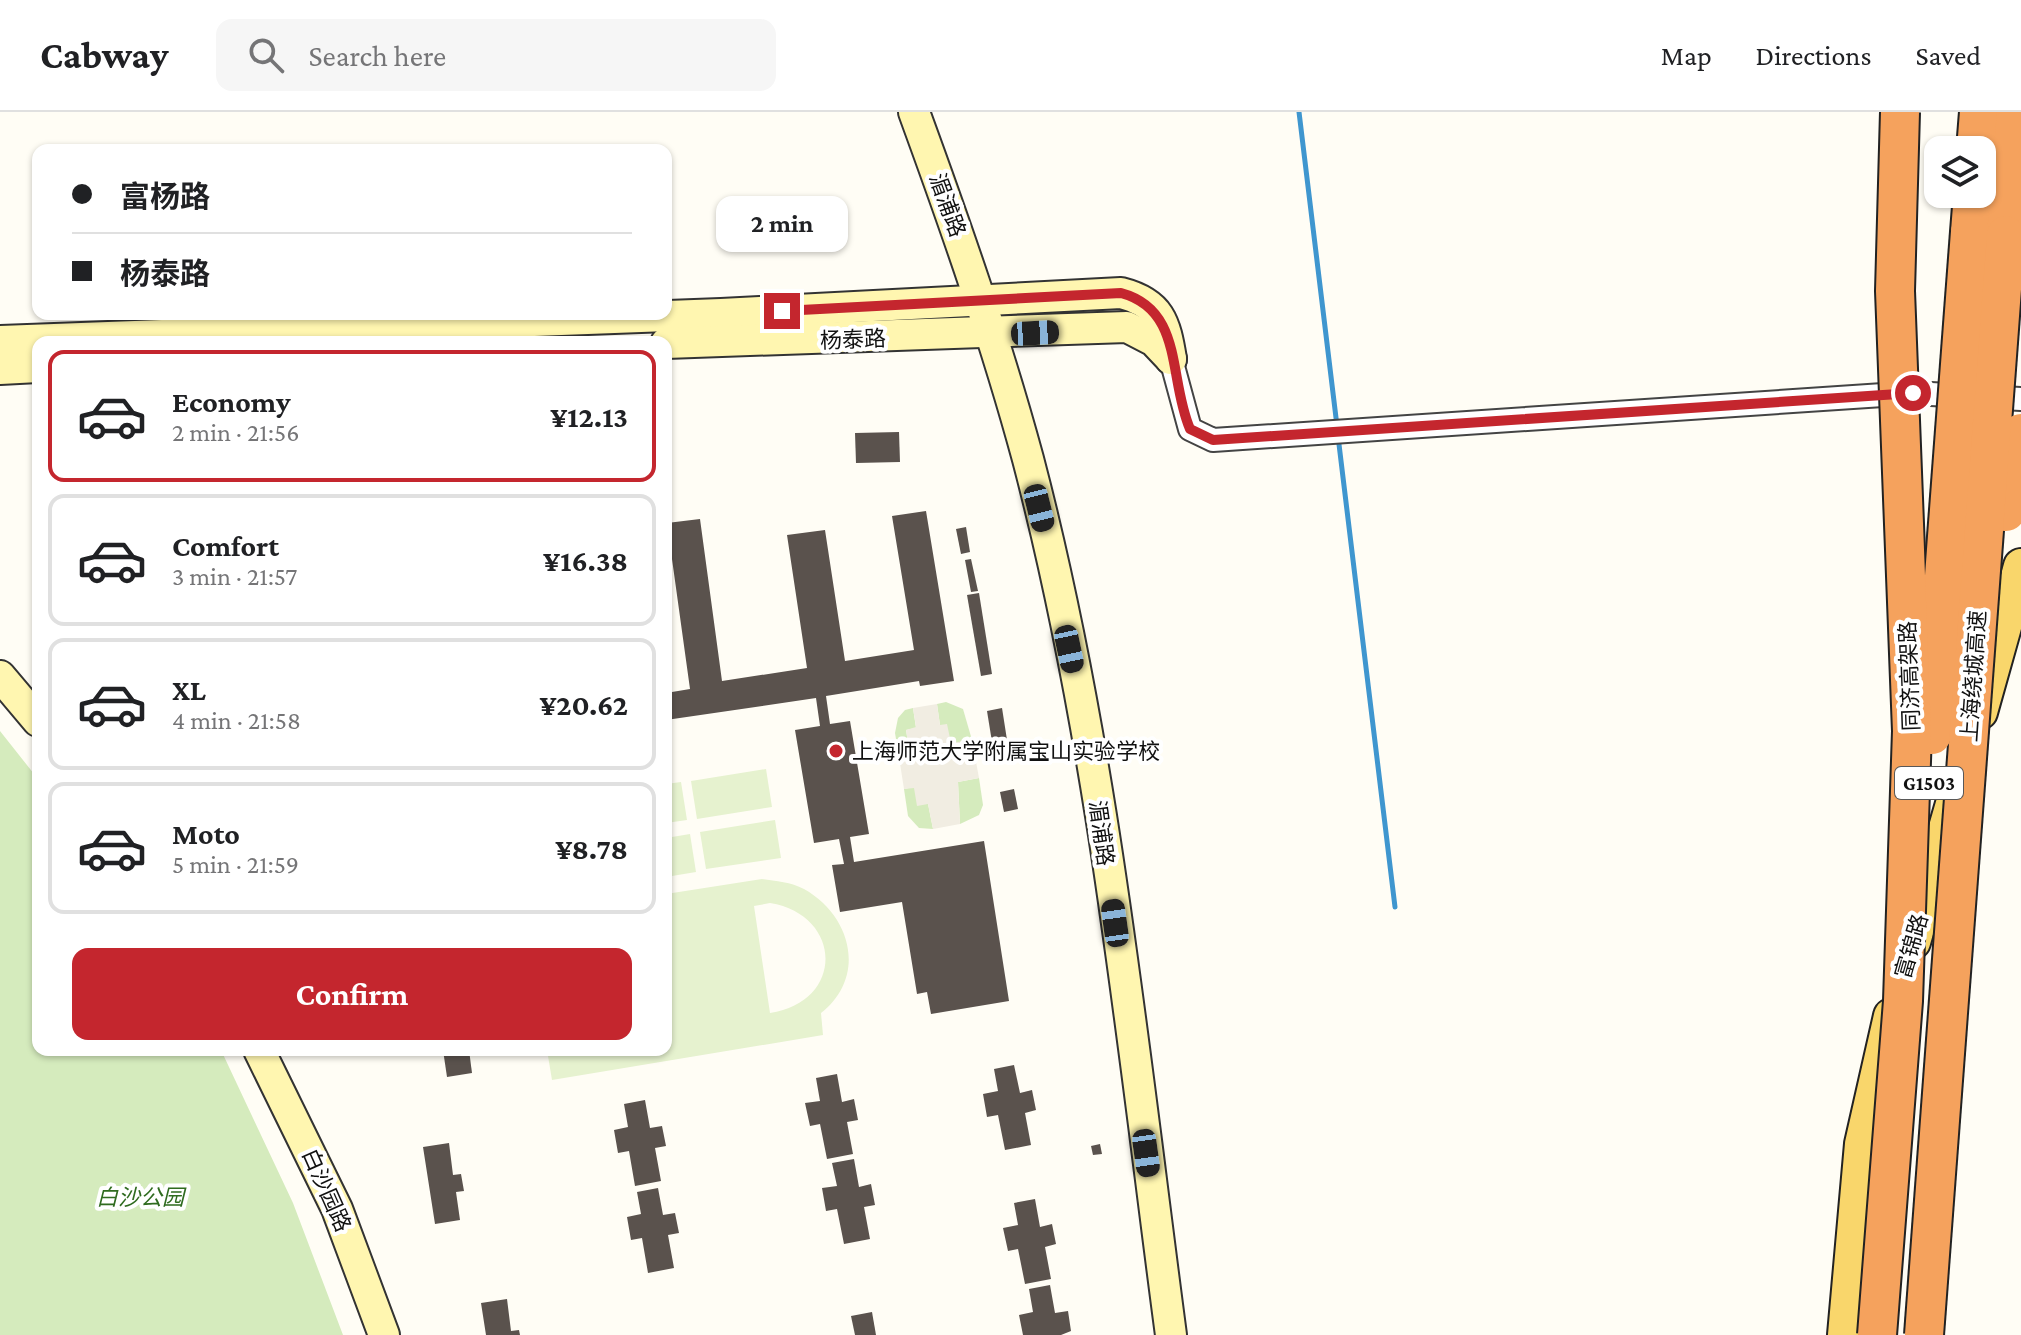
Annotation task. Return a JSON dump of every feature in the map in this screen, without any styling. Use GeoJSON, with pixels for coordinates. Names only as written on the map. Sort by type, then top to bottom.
{"type":"FeatureCollection","features":[{"type":"Feature","properties":{"kind":"highway","name":"同济高架路"},"geometry":{"type":"LineString","coordinates":[[1877,1335],[1903,1001],[1912,731],[1895,291],[1900,112]]}},
{"type":"Feature","properties":{"kind":"highway"},"geometry":{"type":"LineString","coordinates":[[1977,136],[1979,112]]}},
{"type":"Feature","properties":{"kind":"highway","name":"上海绕城高速"},"geometry":{"type":"LineString","coordinates":[[1924,1335],[2016,112]]}},
{"type":"Feature","properties":{"kind":"highway","name":"上海绕城高速"},"geometry":{"type":"LineString","coordinates":[[1888,1335],[1972,208]]}},
{"type":"Feature","properties":{"kind":"highway"},"geometry":{"type":"LineString","coordinates":[[1935,1335],[1989,632],[1998,551],[2021,433]]}},
{"type":"Feature","properties":{"kind":"main road","name":"湄浦路"},"geometry":{"type":"LineString","coordinates":[[914,112],[980,298],[1038,503],[1090,749],[1171,1335]]}},
{"type":"Feature","properties":{"kind":"main road","name":"杨泰路"},"geometry":{"type":"LineString","coordinates":[[672,316],[1121,293],[1139,298],[1158,312],[1167,332],[1171,359]]}},
{"type":"Feature","properties":{"kind":"main road","name":"杨泰路"},"geometry":{"type":"LineString","coordinates":[[134,336],[561,320]]}},
{"type":"Feature","properties":{"kind":"main road","name":"杨泰路"},"geometry":{"type":"LineString","coordinates":[[672,343],[1127,327],[1154,341],[1171,359]]}},
{"type":"Feature","properties":{"kind":"main road","name":"杨泰路"},"geometry":{"type":"LineString","coordinates":[[0,341],[32,340]]}},
{"type":"Feature","properties":{"kind":"main road"},"geometry":{"type":"LineString","coordinates":[[0,369],[32,367]]}},
{"type":"Feature","properties":{"kind":"main road","name":"富锦路"},"geometry":{"type":"LineString","coordinates":[[1845,1335],[1859,1172],[1871,1096],[2021,566]]}},
{"type":"Feature","properties":{"kind":"main road"},"geometry":{"type":"LineString","coordinates":[[0,676],[32,714]]}},
{"type":"Feature","properties":{"kind":"main road","name":"白沙园路"},"geometry":{"type":"LineString","coordinates":[[262,1056],[337,1209],[384,1335]]}},
{"type":"Feature","properties":{"kind":"street"},"geometry":{"type":"LineString","coordinates":[[1171,359],[1186,419],[1197,435],[1213,440],[1913,393],[2021,399]]}},
{"type":"Feature","properties":{"kind":"green space"},"geometry":{"type":"Polygon","coordinates":[[[946,702],[963,709],[972,740],[950,744],[940,725],[937,704],[946,702]]]}},
{"type":"Feature","properties":{"kind":"green space"},"geometry":{"type":"Polygon","coordinates":[[[913,708],[916,728],[906,730],[910,755],[899,757],[895,733],[898,718],[905,710],[913,708]]]}},
{"type":"Feature","properties":{"kind":"green space","name":"白沙公园"},"geometry":{"type":"Polygon","coordinates":[[[0,731],[32,771],[32,1056],[224,1056],[293,1203],[343,1335],[0,1335],[0,731]]]}},
{"type":"Feature","properties":{"kind":"green space"},"geometry":{"type":"Polygon","coordinates":[[[766,769],[772,807],[697,819],[691,781],[766,769]]]}},
{"type":"Feature","properties":{"kind":"green space"},"geometry":{"type":"Polygon","coordinates":[[[979,778],[983,805],[979,815],[960,824],[958,782],[979,778]]]}},
{"type":"Feature","properties":{"kind":"green space"},"geometry":{"type":"Polygon","coordinates":[[[681,782],[687,820],[672,822],[672,783],[681,782]]]}},
{"type":"Feature","properties":{"kind":"green space"},"geometry":{"type":"Polygon","coordinates":[[[914,787],[928,804],[933,829],[919,828],[908,816],[904,789],[914,787]]]}},
{"type":"Feature","properties":{"kind":"green space"},"geometry":{"type":"Polygon","coordinates":[[[775,820],[781,858],[706,869],[700,832],[775,820]]]}},
{"type":"Feature","properties":{"kind":"green space"},"geometry":{"type":"Polygon","coordinates":[[[690,834],[696,872],[672,876],[672,837],[690,834]]]}},
{"type":"Feature","properties":{"kind":"green space"},"geometry":{"type":"Polygon","coordinates":[[[762,879],[783,882],[804,889],[820,901],[843,931],[848,948],[848,965],[844,982],[835,998],[821,1013],[823,1035],[552,1080],[548,1056],[672,1056],[672,893],[762,879]],[[770,903],[754,906],[770,1013],[795,1006],[812,993],[822,977],[826,958],[822,940],[811,924],[794,911],[770,903]]]}},
{"type":"Feature","properties":{"kind":"shaded area"},"geometry":{"type":"Polygon","coordinates":[[[937,704],[940,725],[947,724],[951,743],[972,740],[979,778],[958,782],[960,824],[933,829],[928,804],[917,806],[914,788],[904,789],[899,757],[910,755],[906,730],[916,727],[913,708],[937,704]]]}},
{"type":"Feature","properties":{"kind":"building"},"geometry":{"type":"Polygon","coordinates":[[[899,432],[900,462],[856,463],[855,433],[899,432]]]}},
{"type":"Feature","properties":{"kind":"building"},"geometry":{"type":"Polygon","coordinates":[[[926,511],[954,681],[920,686],[919,681],[826,696],[830,724],[850,721],[869,834],[850,837],[854,862],[984,841],[1009,1001],[931,1014],[927,992],[917,994],[902,902],[840,912],[832,865],[844,864],[839,839],[814,843],[795,730],[820,726],[816,698],[672,719],[672,692],[690,689],[672,559],[672,522],[700,519],[722,681],[807,668],[787,535],[825,530],[845,661],[914,650],[892,516],[926,511]]]}},
{"type":"Feature","properties":{"kind":"building"},"geometry":{"type":"Polygon","coordinates":[[[966,527],[970,552],[961,554],[956,529],[966,527]]]}},
{"type":"Feature","properties":{"kind":"building"},"geometry":{"type":"Polygon","coordinates":[[[971,559],[978,591],[971,592],[965,560],[971,559]]]}},
{"type":"Feature","properties":{"kind":"building"},"geometry":{"type":"Polygon","coordinates":[[[979,593],[992,674],[981,676],[967,595],[979,593]]]}},
{"type":"Feature","properties":{"kind":"building"},"geometry":{"type":"Polygon","coordinates":[[[1002,708],[1007,740],[992,742],[987,711],[1002,708]]]}},
{"type":"Feature","properties":{"kind":"building"},"geometry":{"type":"Polygon","coordinates":[[[1014,789],[1018,809],[1004,812],[1000,792],[1014,789]]]}},
{"type":"Feature","properties":{"kind":"building"},"geometry":{"type":"Polygon","coordinates":[[[444,1056],[470,1056],[472,1073],[447,1077],[444,1056]]]}},
{"type":"Feature","properties":{"kind":"building"},"geometry":{"type":"Polygon","coordinates":[[[1014,1065],[1020,1093],[1032,1090],[1036,1110],[1025,1113],[1031,1145],[1005,1150],[998,1115],[987,1117],[983,1094],[998,1091],[994,1069],[1014,1065]]]}},
{"type":"Feature","properties":{"kind":"building"},"geometry":{"type":"Polygon","coordinates":[[[837,1074],[842,1102],[854,1099],[858,1120],[847,1122],[853,1154],[827,1159],[820,1124],[810,1126],[805,1103],[820,1101],[816,1078],[837,1074]]]}},
{"type":"Feature","properties":{"kind":"building"},"geometry":{"type":"Polygon","coordinates":[[[645,1100],[650,1128],[662,1126],[666,1146],[655,1148],[661,1181],[635,1186],[629,1151],[618,1153],[614,1130],[628,1127],[624,1104],[645,1100]]]}},
{"type":"Feature","properties":{"kind":"building"},"geometry":{"type":"Polygon","coordinates":[[[449,1143],[453,1175],[461,1174],[464,1191],[456,1192],[460,1220],[435,1224],[423,1147],[449,1143]]]}},
{"type":"Feature","properties":{"kind":"building"},"geometry":{"type":"Polygon","coordinates":[[[1100,1144],[1102,1154],[1093,1155],[1091,1146],[1100,1144]]]}},
{"type":"Feature","properties":{"kind":"building"},"geometry":{"type":"Polygon","coordinates":[[[854,1159],[859,1187],[871,1184],[875,1205],[864,1207],[870,1239],[844,1244],[837,1209],[826,1211],[822,1188],[837,1186],[832,1163],[854,1159]]]}},
{"type":"Feature","properties":{"kind":"building"},"geometry":{"type":"Polygon","coordinates":[[[658,1188],[663,1215],[675,1213],[679,1233],[668,1235],[674,1268],[648,1273],[642,1238],[631,1240],[627,1217],[641,1214],[637,1192],[658,1188]]]}},
{"type":"Feature","properties":{"kind":"building"},"geometry":{"type":"Polygon","coordinates":[[[1035,1199],[1040,1227],[1052,1224],[1056,1244],[1045,1247],[1051,1279],[1025,1284],[1018,1249],[1008,1251],[1003,1228],[1018,1225],[1014,1203],[1035,1199]]]}},
{"type":"Feature","properties":{"kind":"building"},"geometry":{"type":"Polygon","coordinates":[[[1050,1285],[1055,1313],[1068,1311],[1071,1331],[1061,1335],[1023,1335],[1019,1315],[1033,1312],[1029,1289],[1050,1285]]]}},
{"type":"Feature","properties":{"kind":"building"},"geometry":{"type":"Polygon","coordinates":[[[507,1299],[511,1331],[519,1330],[520,1335],[486,1335],[481,1303],[507,1299]]]}},
{"type":"Feature","properties":{"kind":"building"},"geometry":{"type":"Polygon","coordinates":[[[872,1312],[876,1335],[855,1335],[851,1316],[872,1312]]]}},
{"type":"Feature","properties":{"kind":"waterway"},"geometry":{"type":"LineString","coordinates":[[1299,112],[1337,426]]}},
{"type":"Feature","properties":{"kind":"waterway"},"geometry":{"type":"LineString","coordinates":[[1338,436],[1395,907]]}},
{"type":"Feature","properties":{"kind":"place","name":"上海师范大学附属宝山实验学校"},"geometry":{"type":"Point","coordinates":[836,751]}},
{"type":"Feature","properties":{"kind":"route"},"geometry":{"type":"LineString","coordinates":[[782,311],[980,298],[1121,293],[1139,298],[1158,312],[1167,332],[1190,429],[1213,440],[1913,393]]}}]}
